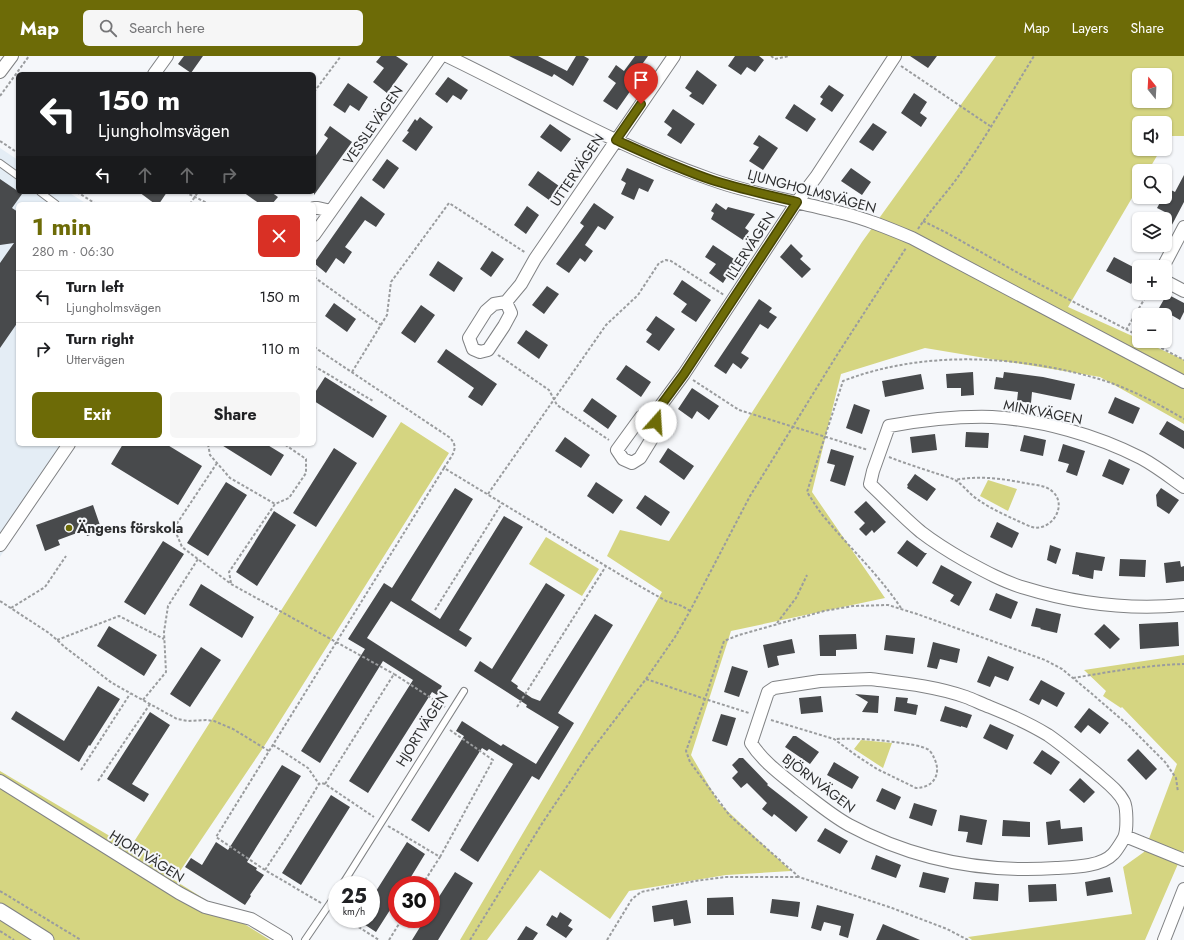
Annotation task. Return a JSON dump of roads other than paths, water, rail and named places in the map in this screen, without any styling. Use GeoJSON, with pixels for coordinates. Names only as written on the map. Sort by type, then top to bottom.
{"type":"FeatureCollection","features":[{"type":"Feature","properties":{"kind":"street"},"geometry":{"type":"LineString","coordinates":[[0,72],[12,56]]}},
{"type":"Feature","properties":{"kind":"street"},"geometry":{"type":"LineString","coordinates":[[155,72],[167,56]]}},
{"type":"Feature","properties":{"kind":"street","name":"VESSLEVÄGEN"},"geometry":{"type":"LineString","coordinates":[[316,232],[441,56]]}},
{"type":"Feature","properties":{"kind":"street","name":"LJUNGHOLMSVÄGEN"},"geometry":{"type":"LineString","coordinates":[[447,56],[616,140],[670,164],[711,179],[751,191],[878,223],[912,238],[1184,382]]}},
{"type":"Feature","properties":{"kind":"street","name":"UTTERVÄGEN"},"geometry":{"type":"LineString","coordinates":[[506,302],[511,314],[489,349],[480,352],[473,349],[469,338],[486,311],[494,304],[506,302],[521,284],[535,259],[674,56]]}},
{"type":"Feature","properties":{"kind":"street","name":"ILLERVÄGEN"},"geometry":{"type":"LineString","coordinates":[[656,412],[684,374],[733,301],[894,57]]}},
{"type":"Feature","properties":{"kind":"street"},"geometry":{"type":"LineString","coordinates":[[316,208],[331,211]]}},
{"type":"Feature","properties":{"kind":"street"},"geometry":{"type":"LineString","coordinates":[[1167,260],[1184,227]]}},
{"type":"Feature","properties":{"kind":"street"},"geometry":{"type":"LineString","coordinates":[[1172,285],[1184,292]]}},
{"type":"Feature","properties":{"kind":"street"},"geometry":{"type":"LineString","coordinates":[[656,412],[656,432],[640,458],[632,464],[623,459],[618,450],[619,447],[641,416],[656,412]]}},
{"type":"Feature","properties":{"kind":"street","name":"MINKVÄGEN"},"geometry":{"type":"LineString","coordinates":[[1184,487],[1141,459],[1106,443],[1079,433],[1037,423],[1000,418],[960,417],[918,421],[889,426],[878,454],[870,484],[921,532],[953,554],[989,574],[1024,588],[1074,601],[1119,607],[1166,607],[1184,605]]}},
{"type":"Feature","properties":{"kind":"street"},"geometry":{"type":"LineString","coordinates":[[0,545],[68,446]]}},
{"type":"Feature","properties":{"kind":"street","name":"BJÖRNVÄGEN"},"geometry":{"type":"LineString","coordinates":[[870,679],[918,684],[966,697],[1010,715],[1048,735],[1114,788],[1124,801],[1127,811],[1125,836],[1113,854],[1103,861],[1078,867],[1028,870],[986,868],[952,863],[909,851],[878,839],[848,824],[821,807],[764,760],[755,750],[752,743],[768,692],[774,688],[820,681],[870,679]]}},
{"type":"Feature","properties":{"kind":"street","name":"HJORTVÄGEN"},"geometry":{"type":"LineString","coordinates":[[0,781],[179,893],[205,907],[251,920],[286,940]]}},
{"type":"Feature","properties":{"kind":"street"},"geometry":{"type":"LineString","coordinates":[[1125,836],[1184,860]]}},
{"type":"Feature","properties":{"kind":"street"},"geometry":{"type":"LineString","coordinates":[[1164,940],[1184,889]]}},
{"type":"Feature","properties":{"kind":"street"},"geometry":{"type":"LineString","coordinates":[[0,911],[46,940]]}},
{"type":"Feature","properties":{"kind":"lane"},"geometry":{"type":"LineString","coordinates":[[0,164],[16,175]]}},
{"type":"Feature","properties":{"kind":"lane"},"geometry":{"type":"LineString","coordinates":[[43,194],[53,202]]}},
{"type":"Feature","properties":{"kind":"lane","name":"HJORTVÄGEN"},"geometry":{"type":"LineString","coordinates":[[348,876],[464,691]]}},
{"type":"Feature","properties":{"kind":"lane"},"geometry":{"type":"LineString","coordinates":[[305,940],[328,908]]}},
{"type":"Feature","properties":{"kind":"place","name":"Ängens förskola"},"geometry":{"type":"Point","coordinates":[69,528]}}]}
